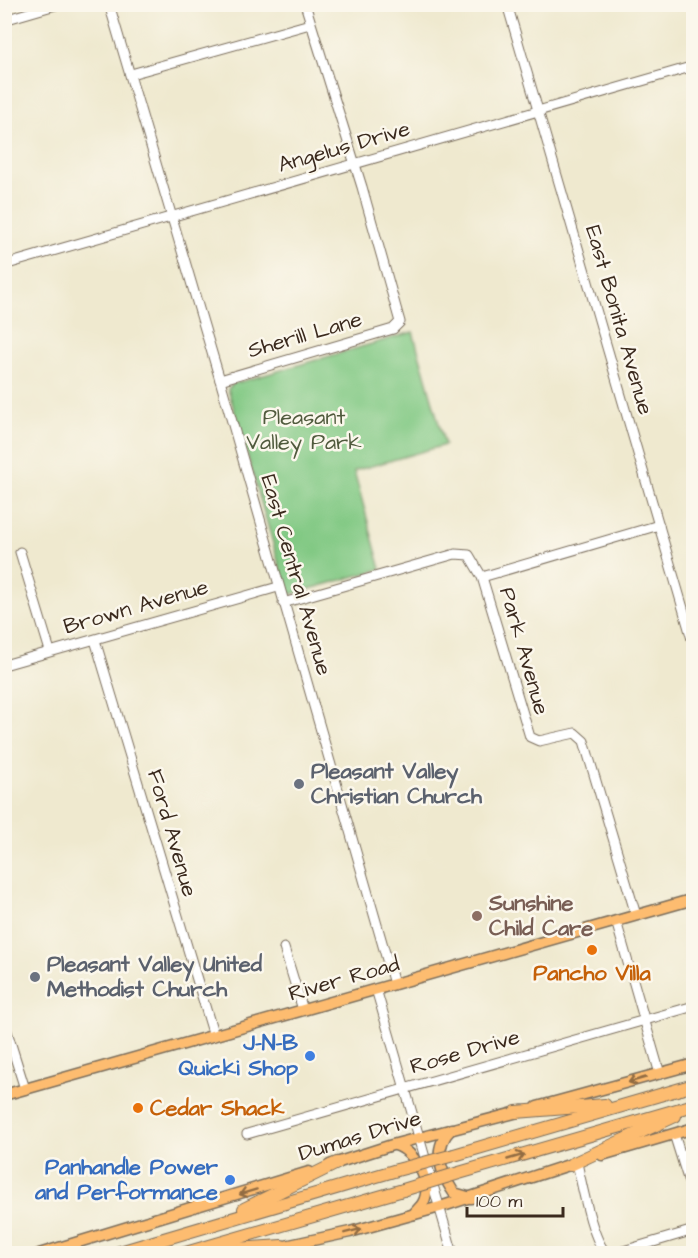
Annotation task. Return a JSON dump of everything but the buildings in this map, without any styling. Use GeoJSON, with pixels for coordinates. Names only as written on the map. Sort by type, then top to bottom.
{"type":"FeatureCollection","features":[{"type":"Feature","properties":{"kind":"highway"},"geometry":{"type":"LineString","coordinates":[[112,1254],[693,1085]]}},
{"type":"Feature","properties":{"kind":"highway"},"geometry":{"type":"LineString","coordinates":[[516,1112],[597,1106],[671,1091]]}},
{"type":"Feature","properties":{"kind":"highway"},"geometry":{"type":"LineString","coordinates":[[573,1164],[693,1107]]}},
{"type":"Feature","properties":{"kind":"highway"},"geometry":{"type":"LineString","coordinates":[[182,1254],[693,1107]]}},
{"type":"Feature","properties":{"kind":"highway"},"geometry":{"type":"LineString","coordinates":[[200,1229],[337,1163]]}},
{"type":"Feature","properties":{"kind":"highway"},"geometry":{"type":"LineString","coordinates":[[198,1254],[222,1249],[282,1246]]}},
{"type":"Feature","properties":{"kind":"main road","name":"River Road"},"geometry":{"type":"LineString","coordinates":[[4,1095],[693,900]]}},
{"type":"Feature","properties":{"kind":"main road","name":"Dumas Drive"},"geometry":{"type":"LineString","coordinates":[[39,1254],[256,1190],[419,1137],[693,1064]]}},
{"type":"Feature","properties":{"kind":"main road"},"geometry":{"type":"LineString","coordinates":[[255,1254],[350,1232],[440,1207],[693,1128]]}},
{"type":"Feature","properties":{"kind":"main road"},"geometry":{"type":"LineString","coordinates":[[452,1129],[441,1139],[439,1150],[441,1164],[454,1193],[471,1198]]}},
{"type":"Feature","properties":{"kind":"main road"},"geometry":{"type":"LineString","coordinates":[[392,1145],[406,1148],[413,1156],[421,1173],[426,1190],[423,1202],[413,1214]]}},
{"type":"Feature","properties":{"kind":"street"},"geometry":{"type":"LineString","coordinates":[[4,20],[59,4]]}},
{"type":"Feature","properties":{"kind":"street","name":"East Central Avenue"},"geometry":{"type":"LineString","coordinates":[[109,4],[394,984]]}},
{"type":"Feature","properties":{"kind":"street"},"geometry":{"type":"LineString","coordinates":[[305,4],[353,164]]}},
{"type":"Feature","properties":{"kind":"street","name":"East Bonita Avenue"},"geometry":{"type":"LineString","coordinates":[[507,4],[693,646]]}},
{"type":"Feature","properties":{"kind":"street"},"geometry":{"type":"LineString","coordinates":[[131,75],[310,24]]}},
{"type":"Feature","properties":{"kind":"street","name":"Angelus Drive"},"geometry":{"type":"LineString","coordinates":[[4,265],[693,66]]}},
{"type":"Feature","properties":{"kind":"street","name":"Sherill Lane"},"geometry":{"type":"LineString","coordinates":[[220,380],[393,329],[399,325],[400,318],[353,164]]}},
{"type":"Feature","properties":{"kind":"street"},"geometry":{"type":"LineString","coordinates":[[482,577],[659,525]]}},
{"type":"Feature","properties":{"kind":"street"},"geometry":{"type":"LineString","coordinates":[[20,552],[50,651]]}},
{"type":"Feature","properties":{"kind":"street","name":"Park Avenue"},"geometry":{"type":"LineString","coordinates":[[283,603],[457,554],[467,554],[482,577],[530,738],[539,741],[575,733],[584,741],[636,915]]}},
{"type":"Feature","properties":{"kind":"street","name":"Brown Avenue"},"geometry":{"type":"LineString","coordinates":[[4,665],[278,587]]}},
{"type":"Feature","properties":{"kind":"street","name":"Ford Avenue"},"geometry":{"type":"LineString","coordinates":[[95,640],[214,1036]]}},
{"type":"Feature","properties":{"kind":"street"},"geometry":{"type":"LineString","coordinates":[[616,921],[660,1074]]}},
{"type":"Feature","properties":{"kind":"street"},"geometry":{"type":"LineString","coordinates":[[284,948],[303,1010]]}},
{"type":"Feature","properties":{"kind":"street"},"geometry":{"type":"LineString","coordinates":[[376,989],[453,1254]]}},
{"type":"Feature","properties":{"kind":"street","name":"Rose Drive"},"geometry":{"type":"LineString","coordinates":[[247,1134],[693,1006]]}},
{"type":"Feature","properties":{"kind":"street"},"geometry":{"type":"LineString","coordinates":[[4,1022],[25,1089]]}},
{"type":"Feature","properties":{"kind":"street"},"geometry":{"type":"LineString","coordinates":[[674,1134],[693,1198]]}},
{"type":"Feature","properties":{"kind":"street"},"geometry":{"type":"LineString","coordinates":[[573,1164],[595,1230],[607,1254]]}},
{"type":"Feature","properties":{"kind":"street"},"geometry":{"type":"LineString","coordinates":[[614,1254],[693,1230]]}},
{"type":"Feature","properties":{"kind":"green space","name":"Pleasant Valley Park"},"geometry":{"type":"Polygon","coordinates":[[[413,332],[445,445],[354,471],[381,569],[288,595],[228,389],[233,384],[413,332]]]}},
{"type":"Feature","properties":{"kind":"place","name":"Pleasant Valley Christian Church"},"geometry":{"type":"Point","coordinates":[299,784]}},
{"type":"Feature","properties":{"kind":"place","name":"Sunshine Child Care"},"geometry":{"type":"Point","coordinates":[477,916]}},
{"type":"Feature","properties":{"kind":"place","name":"Pancho Villa"},"geometry":{"type":"Point","coordinates":[592,950]}},
{"type":"Feature","properties":{"kind":"place","name":"Pleasant Valley United Methodist Church"},"geometry":{"type":"Point","coordinates":[35,977]}},
{"type":"Feature","properties":{"kind":"place","name":"J-N-B Quicki Shop"},"geometry":{"type":"Point","coordinates":[310,1056]}},
{"type":"Feature","properties":{"kind":"place","name":"Cedar Shack"},"geometry":{"type":"Point","coordinates":[138,1108]}},
{"type":"Feature","properties":{"kind":"place","name":"Panhandle Power and Performance"},"geometry":{"type":"Point","coordinates":[230,1180]}}]}
